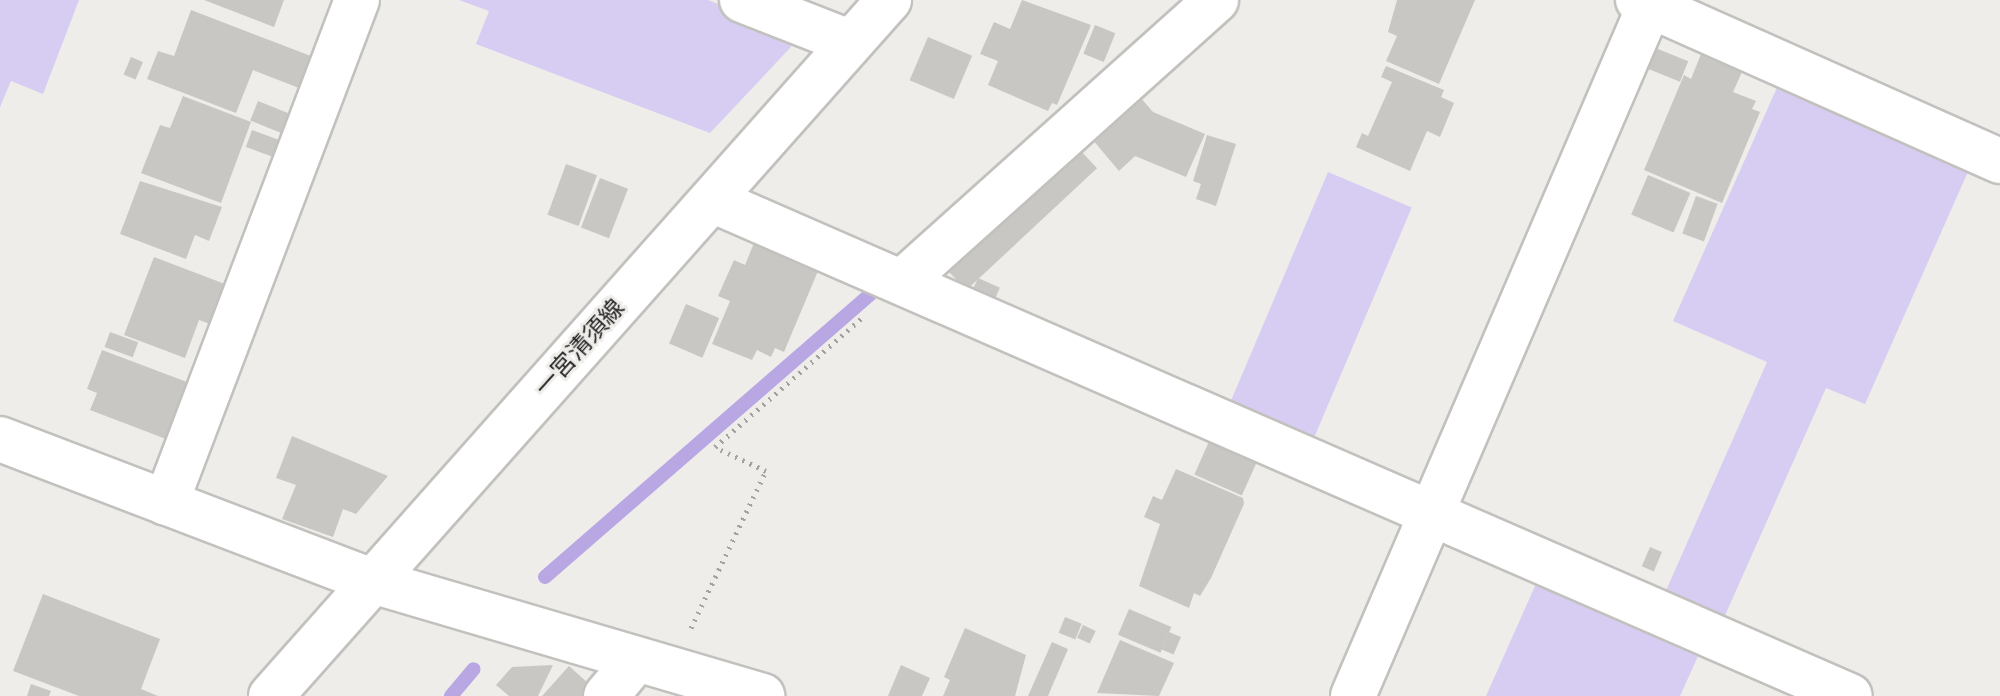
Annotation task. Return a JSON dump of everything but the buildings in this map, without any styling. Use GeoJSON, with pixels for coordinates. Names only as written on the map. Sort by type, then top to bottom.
{"type":"FeatureCollection","features":[{"type":"Feature","properties":{"kind":"street"},"geometry":{"type":"LineString","coordinates":[[166,503],[357,0]]}},
{"type":"Feature","properties":{"kind":"street"},"geometry":{"type":"LineString","coordinates":[[742,0],[849,42]]}},
{"type":"Feature","properties":{"kind":"street","name":"一宮清須線"},"geometry":{"type":"LineString","coordinates":[[271,696],[889,0]]}},
{"type":"Feature","properties":{"kind":"street"},"geometry":{"type":"LineString","coordinates":[[902,282],[1216,0]]}},
{"type":"Feature","properties":{"kind":"street"},"geometry":{"type":"LineString","coordinates":[[1353,696],[1647,2],[2000,161]]}},
{"type":"Feature","properties":{"kind":"street"},"geometry":{"type":"LineString","coordinates":[[712,200],[1850,696]]}},
{"type":"Feature","properties":{"kind":"street"},"geometry":{"type":"LineString","coordinates":[[0,439],[372,581],[762,696]]}},
{"type":"Feature","properties":{"kind":"street"},"geometry":{"type":"LineString","coordinates":[[606,696],[655,663]]}},
{"type":"Feature","properties":{"kind":"path"},"geometry":{"type":"LineString","coordinates":[[655,663],[766,471],[715,447],[902,282]]}},
{"type":"Feature","properties":{"kind":"shaded area"},"geometry":{"type":"Polygon","coordinates":[[[0,0],[79,0],[43,94],[11,81],[0,107],[0,0]]]}},
{"type":"Feature","properties":{"kind":"shaded area"},"geometry":{"type":"Polygon","coordinates":[[[459,0],[708,0],[788,31],[791,47],[710,133],[476,44],[489,11],[459,0]]]}},
{"type":"Feature","properties":{"kind":"shaded area"},"geometry":{"type":"Polygon","coordinates":[[[1779,83],[1971,165],[1865,404],[1826,388],[1723,620],[1664,595],[1767,362],[1673,321],[1779,83]]]}},
{"type":"Feature","properties":{"kind":"shaded area"},"geometry":{"type":"Polygon","coordinates":[[[1328,172],[1412,208],[1311,445],[1227,409],[1328,172]]]}},
{"type":"Feature","properties":{"kind":"shaded area"},"geometry":{"type":"Polygon","coordinates":[[[1540,575],[1703,645],[1680,696],[1486,696],[1540,575]]]}},
{"type":"Feature","properties":{"kind":"waterway"},"geometry":{"type":"LineString","coordinates":[[545,577],[870,294]]}},
{"type":"Feature","properties":{"kind":"waterway"},"geometry":{"type":"LineString","coordinates":[[451,696],[474,669]]}}]}
